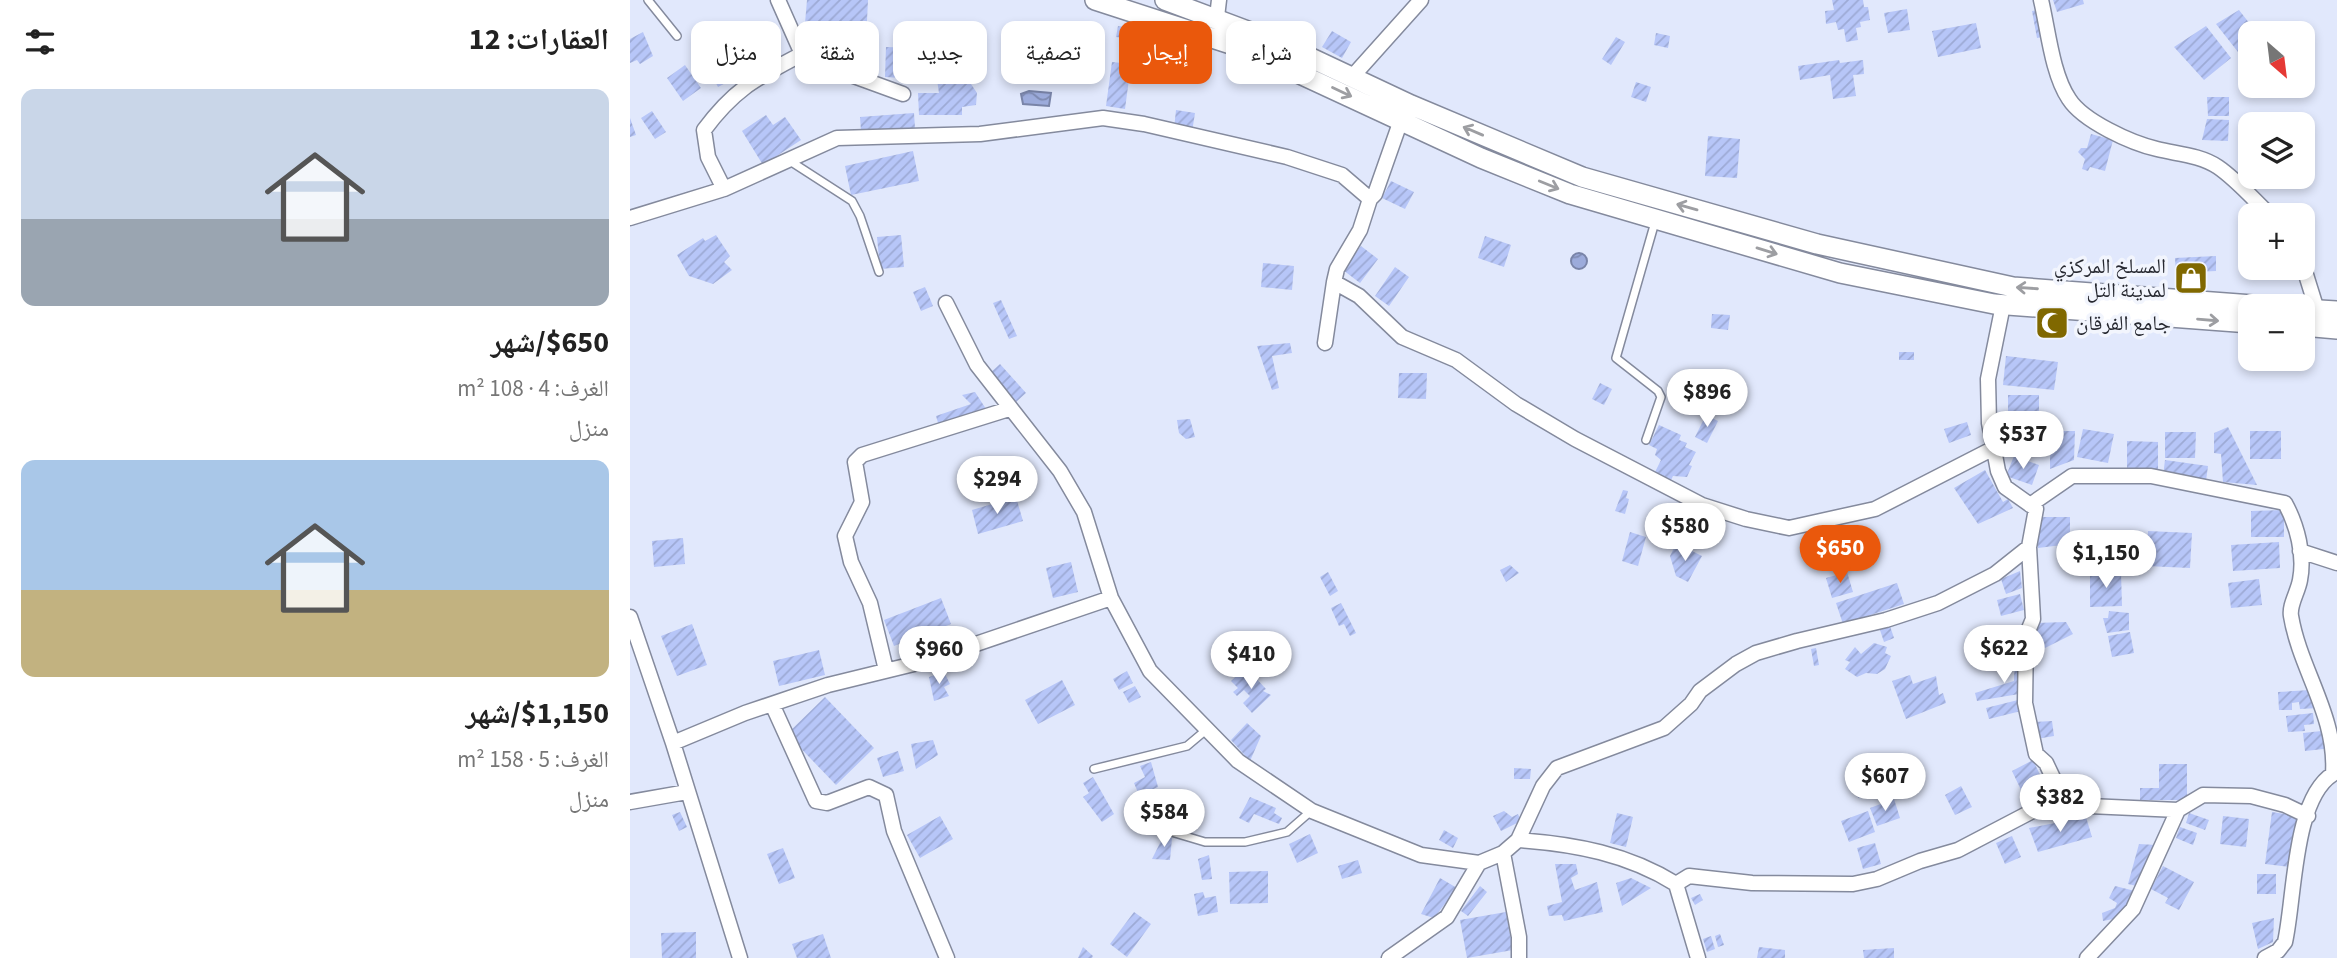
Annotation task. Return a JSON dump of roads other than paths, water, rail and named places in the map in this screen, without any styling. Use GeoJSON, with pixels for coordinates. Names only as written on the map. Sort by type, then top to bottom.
{"type":"FeatureCollection","features":[{"type":"Feature","properties":{"kind":"main road"},"geometry":{"type":"LineString","coordinates":[[1095,0],[1246,49],[1481,158],[1570,194],[1840,273],[2003,305],[2238,322]]}},
{"type":"Feature","properties":{"kind":"main road"},"geometry":{"type":"LineString","coordinates":[[1165,0],[1218,9],[1352,77],[1582,177],[1817,244],[2013,287],[2238,304]]}},
{"type":"Feature","properties":{"kind":"main road"},"geometry":{"type":"LineString","coordinates":[[2315,327],[2337,328]]}},
{"type":"Feature","properties":{"kind":"street"},"geometry":{"type":"LineString","coordinates":[[778,0],[795,38]]}},
{"type":"Feature","properties":{"kind":"street"},"geometry":{"type":"LineString","coordinates":[[1352,77],[1421,0]]}},
{"type":"Feature","properties":{"kind":"street"},"geometry":{"type":"LineString","coordinates":[[2042,0],[2058,77],[2069,100],[2079,110],[2119,135],[2156,149],[2183,153],[2218,167],[2257,203]]}},
{"type":"Feature","properties":{"kind":"street"},"geometry":{"type":"LineString","coordinates":[[724,189],[708,157],[704,130],[725,102],[746,83],[795,58]]}},
{"type":"Feature","properties":{"kind":"street"},"geometry":{"type":"LineString","coordinates":[[878,84],[903,94]]}},
{"type":"Feature","properties":{"kind":"street"},"geometry":{"type":"LineString","coordinates":[[630,218],[724,189],[838,138],[980,134],[1103,118],[1144,124],[1287,157],[1342,175],[1370,200]]}},
{"type":"Feature","properties":{"kind":"street"},"geometry":{"type":"LineString","coordinates":[[1325,343],[1337,269],[1360,230],[1401,120]]}},
{"type":"Feature","properties":{"kind":"street"},"geometry":{"type":"LineString","coordinates":[[2308,280],[2319,310]]}},
{"type":"Feature","properties":{"kind":"street"},"geometry":{"type":"LineString","coordinates":[[1334,282],[1359,296],[1402,337],[1456,360],[1516,404],[1575,439],[1702,505],[1746,519],[1789,528],[1875,509],[1994,448]]}},
{"type":"Feature","properties":{"kind":"street"},"geometry":{"type":"LineString","coordinates":[[946,303],[977,365],[1009,410],[1060,471],[1084,512],[1111,598],[1150,671],[1238,761],[1312,810],[1421,855],[1479,863],[1503,853],[1518,840],[1544,786],[1558,768],[1664,729],[1691,704],[1700,691],[1736,664],[1756,653],[1797,640],[1885,620],[1938,603],[1995,575],[2029,547]]}},
{"type":"Feature","properties":{"kind":"street"},"geometry":{"type":"LineString","coordinates":[[2003,305],[1988,379],[1994,448],[2005,487],[2036,509],[2029,547],[2033,619],[2026,636],[2025,703],[2035,754],[2046,763],[2064,801]]}},
{"type":"Feature","properties":{"kind":"street"},"geometry":{"type":"LineString","coordinates":[[886,670],[870,603],[851,562],[845,536],[862,502],[855,462],[862,455],[1009,410]]}},
{"type":"Feature","properties":{"kind":"street"},"geometry":{"type":"LineString","coordinates":[[2030,505],[2072,476],[2151,476],[2285,503],[2294,520],[2300,551],[2301,579],[2290,613],[2336,729],[2335,776],[2319,787],[2308,816],[2294,870],[2285,942],[2278,951],[2265,958]]}},
{"type":"Feature","properties":{"kind":"street"},"geometry":{"type":"LineString","coordinates":[[2300,551],[2337,563]]}},
{"type":"Feature","properties":{"kind":"street"},"geometry":{"type":"LineString","coordinates":[[673,743],[828,685],[926,661],[1111,598]]}},
{"type":"Feature","properties":{"kind":"street"},"geometry":{"type":"LineString","coordinates":[[630,617],[673,743],[740,958]]}},
{"type":"Feature","properties":{"kind":"street"},"geometry":{"type":"LineString","coordinates":[[772,704],[816,801],[827,803],[869,786],[886,795],[894,831],[947,958]]}},
{"type":"Feature","properties":{"kind":"street"},"geometry":{"type":"LineString","coordinates":[[630,802],[687,792]]}},
{"type":"Feature","properties":{"kind":"street"},"geometry":{"type":"LineString","coordinates":[[1676,884],[1689,876],[1752,883],[1865,882],[1958,850],[2044,805],[2064,801],[2089,806],[2178,810],[2203,795],[2251,796],[2308,816]]}},
{"type":"Feature","properties":{"kind":"street"},"geometry":{"type":"LineString","coordinates":[[2087,958],[2133,909],[2178,810]]}},
{"type":"Feature","properties":{"kind":"street"},"geometry":{"type":"LineString","coordinates":[[1518,840],[1596,850],[1649,867],[1676,884],[1698,958]]}},
{"type":"Feature","properties":{"kind":"street"},"geometry":{"type":"LineString","coordinates":[[1503,853],[1519,937],[1519,958]]}},
{"type":"Feature","properties":{"kind":"street"},"geometry":{"type":"LineString","coordinates":[[1389,958],[1447,917],[1479,863]]}},
{"type":"Feature","properties":{"kind":"lane"},"geometry":{"type":"LineString","coordinates":[[648,0],[677,36]]}},
{"type":"Feature","properties":{"kind":"lane"},"geometry":{"type":"LineString","coordinates":[[790,161],[852,201],[860,216],[879,272]]}},
{"type":"Feature","properties":{"kind":"lane"},"geometry":{"type":"LineString","coordinates":[[1646,440],[1661,397],[1658,391],[1624,368],[1616,358],[1656,218]]}},
{"type":"Feature","properties":{"kind":"lane"},"geometry":{"type":"LineString","coordinates":[[1094,769],[1188,746],[1206,730]]}},
{"type":"Feature","properties":{"kind":"lane"},"geometry":{"type":"LineString","coordinates":[[1135,806],[1158,828],[1205,842],[1245,842],[1287,832],[1312,810]]}},
{"type":"Feature","properties":{"kind":"water"},"geometry":{"type":"Polygon","coordinates":[[[1029,91],[1051,93],[1049,106],[1023,104],[1021,94],[1029,91]]]}},
{"type":"Feature","properties":{"kind":"water"},"geometry":{"type":"Polygon","coordinates":[[[1576,253],[1582,253],[1587,261],[1585,267],[1576,269],[1571,264],[1571,258],[1576,253]]]}},
{"type":"Feature","properties":{"kind":"place","name":"المسلخ المركزي لمدينة التل"},"geometry":{"type":"Point","coordinates":[2191,278]}},
{"type":"Feature","properties":{"kind":"place","name":"جامع الفرقان"},"geometry":{"type":"Point","coordinates":[2052,323]}}]}
